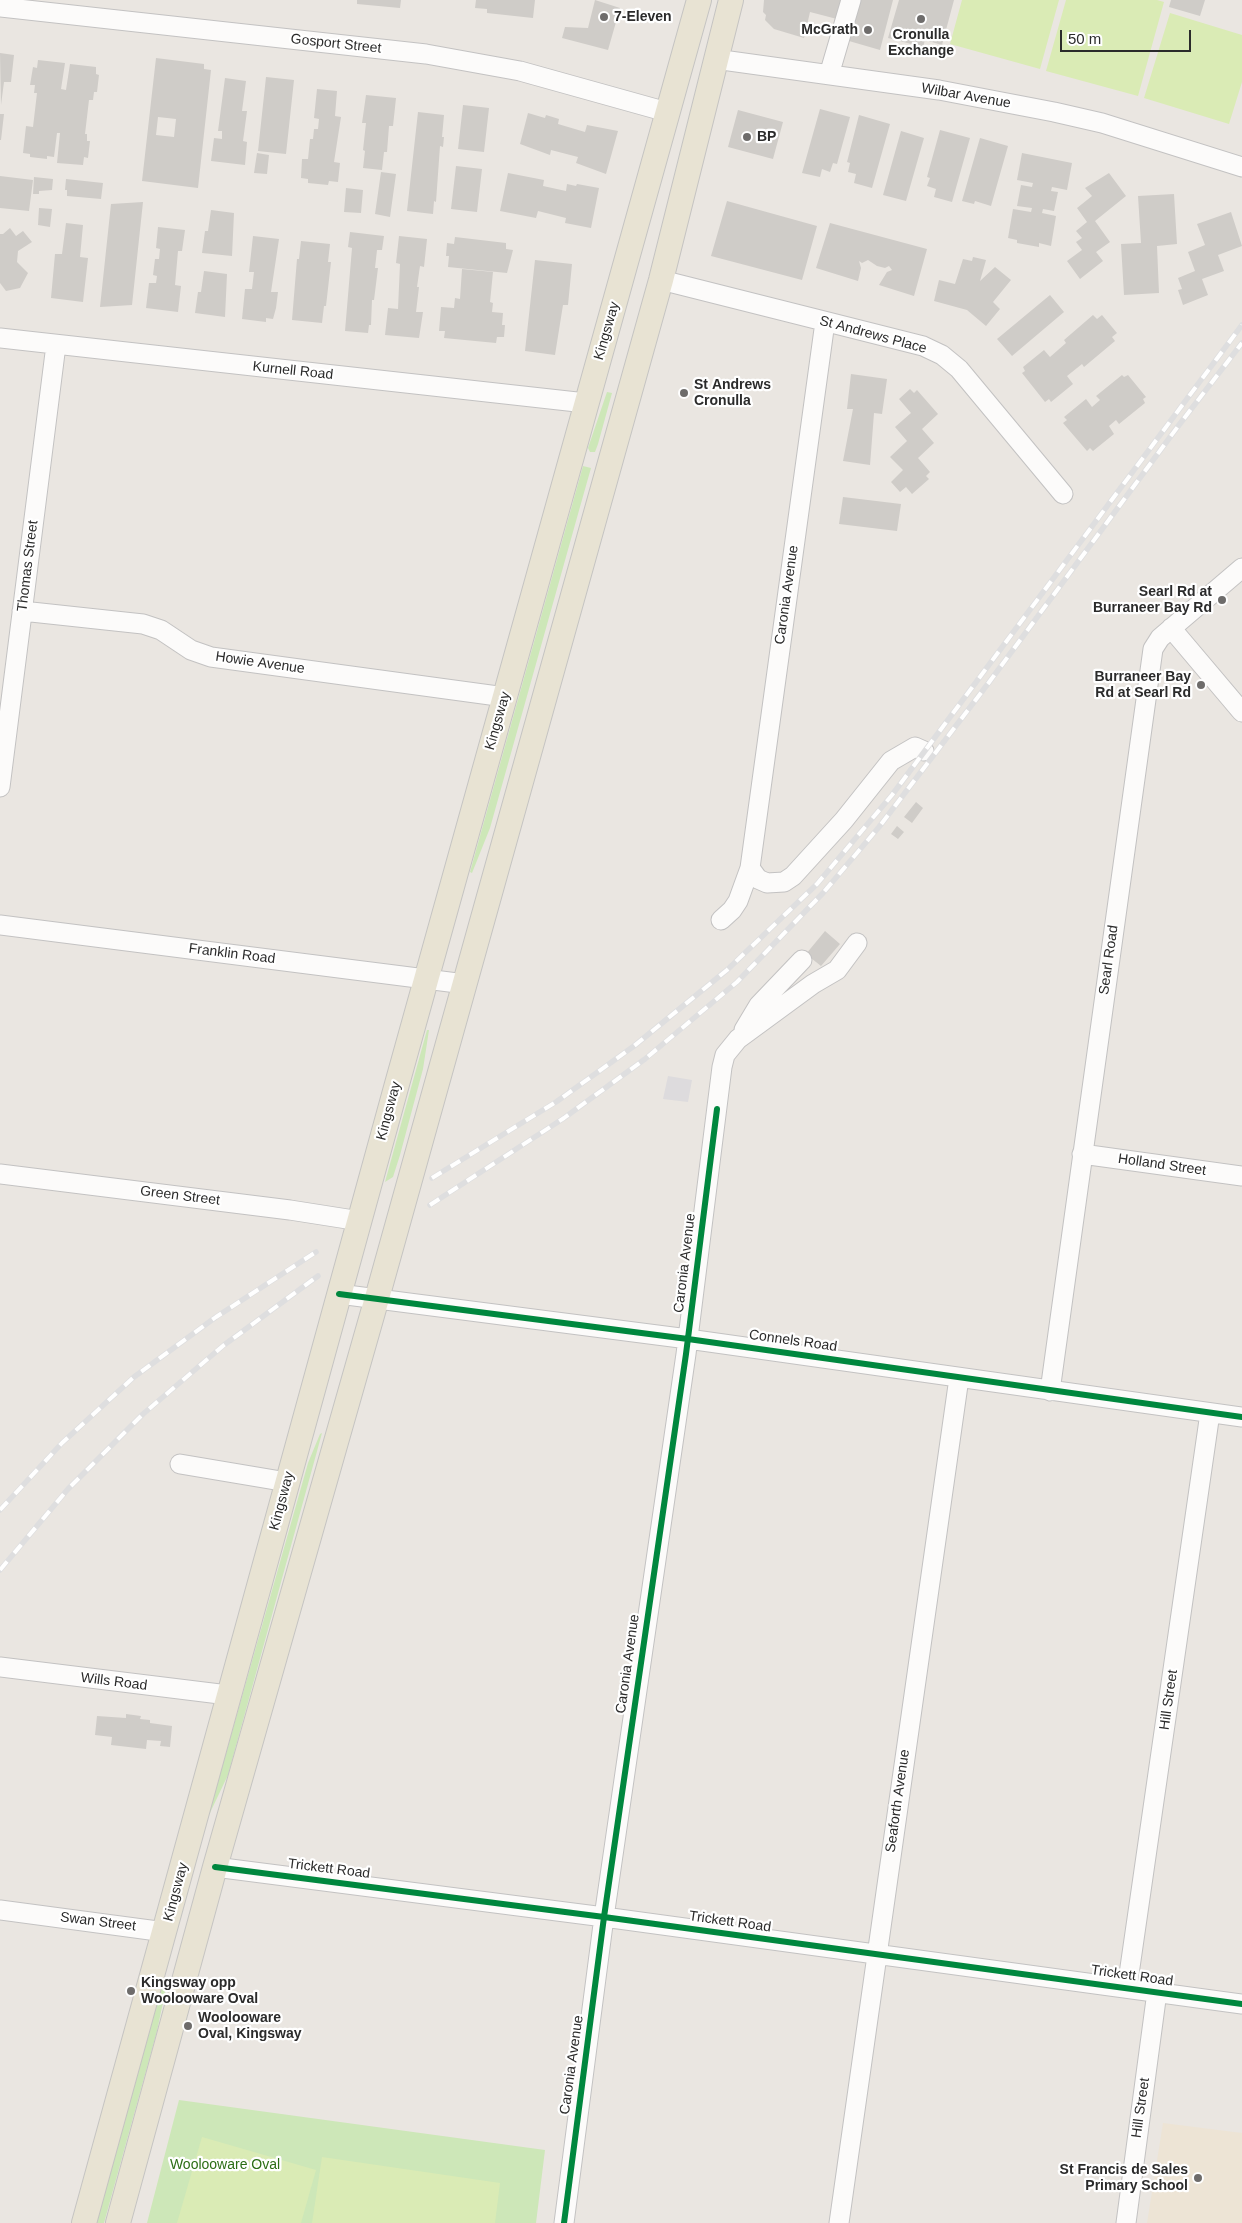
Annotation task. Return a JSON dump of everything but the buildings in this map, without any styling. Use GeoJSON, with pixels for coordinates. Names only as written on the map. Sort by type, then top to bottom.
{"type":"FeatureCollection","features":[{"type":"Feature","properties":{"kind":"main road","name":"Kingsway"},"geometry":{"type":"LineString","coordinates":[[84,2223],[287,1482],[428,979],[586,403],[625,270],[698,0]]}},
{"type":"Feature","properties":{"kind":"main road"},"geometry":{"type":"LineString","coordinates":[[118,2223],[215,1867],[377,1298],[661,280],[731,0]]}},
{"type":"Feature","properties":{"kind":"main road","name":"Wilbar Avenue"},"geometry":{"type":"LineString","coordinates":[[683,53],[716,59]]}},
{"type":"Feature","properties":{"kind":"main road","name":"St Andrews Place"},"geometry":{"type":"LineString","coordinates":[[625,270],[661,280]]}},
{"type":"Feature","properties":{"kind":"main road","name":"Swan Street"},"geometry":{"type":"LineString","coordinates":[[165,1932],[196,1938]]}},
{"type":"Feature","properties":{"kind":"street"},"geometry":{"type":"LineString","coordinates":[[829,75],[851,0]]}},
{"type":"Feature","properties":{"kind":"street","name":"Gosport Street"},"geometry":{"type":"LineString","coordinates":[[0,7],[434,56],[520,71],[667,112]]}},
{"type":"Feature","properties":{"kind":"street","name":"Wilbar Avenue"},"geometry":{"type":"LineString","coordinates":[[716,59],[939,90],[1102,123],[1242,167]]}},
{"type":"Feature","properties":{"kind":"street","name":"St Andrews Place"},"geometry":{"type":"LineString","coordinates":[[661,280],[922,346],[942,355],[959,368],[1063,494]]}},
{"type":"Feature","properties":{"kind":"street","name":"Caronia Avenue"},"geometry":{"type":"LineString","coordinates":[[721,920],[732,910],[738,901],[750,868],[825,322]]}},
{"type":"Feature","properties":{"kind":"street","name":"Kurnell Road"},"geometry":{"type":"LineString","coordinates":[[0,338],[586,403]]}},
{"type":"Feature","properties":{"kind":"street","name":"Thomas Street"},"geometry":{"type":"LineString","coordinates":[[0,787],[56,345]]}},
{"type":"Feature","properties":{"kind":"street","name":"Searl Road"},"geometry":{"type":"LineString","coordinates":[[1050,1391],[1153,649],[1160,638],[1242,568]]}},
{"type":"Feature","properties":{"kind":"street","name":"Howie Avenue"},"geometry":{"type":"LineString","coordinates":[[22,611],[144,624],[161,630],[190,650],[211,657],[505,697]]}},
{"type":"Feature","properties":{"kind":"street"},"geometry":{"type":"LineString","coordinates":[[1171,628],[1242,712]]}},
{"type":"Feature","properties":{"kind":"street"},"geometry":{"type":"LineString","coordinates":[[750,868],[758,878],[767,883],[784,882],[793,876],[844,820],[891,762],[915,746],[924,751]]}},
{"type":"Feature","properties":{"kind":"street","name":"Franklin Road"},"geometry":{"type":"LineString","coordinates":[[0,925],[465,984]]}},
{"type":"Feature","properties":{"kind":"street"},"geometry":{"type":"LineString","coordinates":[[738,1039],[813,984],[837,970],[857,943]]}},
{"type":"Feature","properties":{"kind":"street","name":"Caronia Avenue"},"geometry":{"type":"LineString","coordinates":[[564,2223],[604,1917],[688,1338],[718,1089],[725,1055],[738,1039],[759,1005],[802,960]]}},
{"type":"Feature","properties":{"kind":"street","name":"Holland Street"},"geometry":{"type":"LineString","coordinates":[[1082,1154],[1242,1176]]}},
{"type":"Feature","properties":{"kind":"street","name":"Green Street"},"geometry":{"type":"LineString","coordinates":[[0,1174],[290,1210],[360,1221]]}},
{"type":"Feature","properties":{"kind":"street","name":"Connels Road"},"geometry":{"type":"LineString","coordinates":[[339,1294],[688,1338],[1242,1417]]}},
{"type":"Feature","properties":{"kind":"street","name":"Seaforth Avenue"},"geometry":{"type":"LineString","coordinates":[[839,2223],[959,1378]]}},
{"type":"Feature","properties":{"kind":"street","name":"Hill Street"},"geometry":{"type":"LineString","coordinates":[[1128,1988],[1210,1413]]}},
{"type":"Feature","properties":{"kind":"street"},"geometry":{"type":"LineString","coordinates":[[180,1464],[287,1482]]}},
{"type":"Feature","properties":{"kind":"street","name":"Wills Road"},"geometry":{"type":"LineString","coordinates":[[0,1667],[228,1696]]}},
{"type":"Feature","properties":{"kind":"street","name":"Trickett Road"},"geometry":{"type":"LineString","coordinates":[[215,1867],[604,1917],[1242,2004]]}},
{"type":"Feature","properties":{"kind":"street","name":"Swan Street"},"geometry":{"type":"LineString","coordinates":[[0,1910],[165,1932]]}},
{"type":"Feature","properties":{"kind":"street","name":"Hill Street"},"geometry":{"type":"LineString","coordinates":[[1126,2223],[1158,1992]]}},
{"type":"Feature","properties":{"kind":"shaded area"},"geometry":{"type":"Polygon","coordinates":[[[668,1076],[692,1080],[688,1102],[663,1099],[668,1076]]]}},
{"type":"Feature","properties":{"kind":"shaded area","name":"St Francis de Sales Primary School"},"geometry":{"type":"Polygon","coordinates":[[[1163,2123],[1242,2133],[1242,2223],[1147,2223],[1163,2123]]]}},
{"type":"Feature","properties":{"kind":"green space"},"geometry":{"type":"Polygon","coordinates":[[[962,0],[1059,0],[1040,69],[950,44],[962,0]]]}},
{"type":"Feature","properties":{"kind":"green space"},"geometry":{"type":"Polygon","coordinates":[[[1066,0],[1157,0],[1164,2],[1138,96],[1046,71],[1066,0]]]}},
{"type":"Feature","properties":{"kind":"green space"},"geometry":{"type":"Polygon","coordinates":[[[1170,13],[1242,35],[1242,82],[1229,124],[1144,98],[1170,13]]]}},
{"type":"Feature","properties":{"kind":"green space"},"geometry":{"type":"Polygon","coordinates":[[[607,392],[612,393],[598,444],[595,452],[590,452],[588,448],[607,392]]]}},
{"type":"Feature","properties":{"kind":"green space"},"geometry":{"type":"Polygon","coordinates":[[[583,466],[591,468],[490,828],[472,873],[470,872],[583,466]]]}},
{"type":"Feature","properties":{"kind":"green space"},"geometry":{"type":"Polygon","coordinates":[[[427,1030],[429,1030],[423,1069],[400,1155],[393,1177],[385,1182],[427,1030]]]}},
{"type":"Feature","properties":{"kind":"green space"},"geometry":{"type":"Polygon","coordinates":[[[322,1433],[228,1775],[208,1817],[308,1463],[322,1433]]]}},
{"type":"Feature","properties":{"kind":"green space"},"geometry":{"type":"Polygon","coordinates":[[[164,1978],[167,1978],[166,1988],[157,2031],[104,2223],[94,2223],[164,1978]]]}},
{"type":"Feature","properties":{"kind":"green space","name":"Woolooware Oval"},"geometry":{"type":"Polygon","coordinates":[[[179,2100],[545,2150],[536,2223],[147,2223],[179,2100]]]}},
{"type":"Feature","properties":{"kind":"green space"},"geometry":{"type":"Polygon","coordinates":[[[202,2137],[316,2170],[301,2223],[177,2223],[202,2137]]]}},
{"type":"Feature","properties":{"kind":"green space"},"geometry":{"type":"Polygon","coordinates":[[[322,2157],[500,2183],[495,2223],[312,2223],[322,2157]]]}},
{"type":"Feature","properties":{"kind":"railway"},"geometry":{"type":"LineString","coordinates":[[432,1178],[556,1102],[634,1046],[727,970],[817,884],[892,795],[1242,325]]}},
{"type":"Feature","properties":{"kind":"railway"},"geometry":{"type":"LineString","coordinates":[[430,1205],[564,1118],[645,1059],[737,982],[823,893],[879,827],[1242,343]]}},
{"type":"Feature","properties":{"kind":"railway"},"geometry":{"type":"LineString","coordinates":[[0,1510],[62,1443],[134,1377],[216,1317],[316,1252]]}},
{"type":"Feature","properties":{"kind":"railway"},"geometry":{"type":"LineString","coordinates":[[0,1570],[68,1489],[143,1414],[224,1345],[318,1276]]}},
{"type":"Feature","properties":{"kind":"cycle path"},"geometry":{"type":"LineString","coordinates":[[564,2223],[604,1917],[686,1354],[717,1109]]}},
{"type":"Feature","properties":{"kind":"cycle path"},"geometry":{"type":"LineString","coordinates":[[339,1294],[688,1339],[1242,1417]]}},
{"type":"Feature","properties":{"kind":"cycle path"},"geometry":{"type":"LineString","coordinates":[[215,1867],[604,1917],[1242,2004]]}},
{"type":"Feature","properties":{"kind":"place","name":"7-Eleven"},"geometry":{"type":"Point","coordinates":[604,17]}},
{"type":"Feature","properties":{"kind":"place","name":"Cronulla Exchange"},"geometry":{"type":"Point","coordinates":[921,19]}},
{"type":"Feature","properties":{"kind":"place","name":"McGrath"},"geometry":{"type":"Point","coordinates":[868,30]}},
{"type":"Feature","properties":{"kind":"place","name":"BP"},"geometry":{"type":"Point","coordinates":[747,137]}},
{"type":"Feature","properties":{"kind":"place","name":"St Andrews Cronulla"},"geometry":{"type":"Point","coordinates":[684,393]}},
{"type":"Feature","properties":{"kind":"place","name":"Searl Rd at Burraneer Bay Rd"},"geometry":{"type":"Point","coordinates":[1222,600]}},
{"type":"Feature","properties":{"kind":"place","name":"Burraneer Bay Rd at Searl Rd"},"geometry":{"type":"Point","coordinates":[1201,685]}},
{"type":"Feature","properties":{"kind":"place","name":"Kingsway opp Woolooware Oval"},"geometry":{"type":"Point","coordinates":[131,1991]}},
{"type":"Feature","properties":{"kind":"place","name":"Woolooware Oval, Kingsway"},"geometry":{"type":"Point","coordinates":[188,2026]}},
{"type":"Feature","properties":{"kind":"place","name":"St Francis de Sales Primary School"},"geometry":{"type":"Point","coordinates":[1198,2178]}}]}
